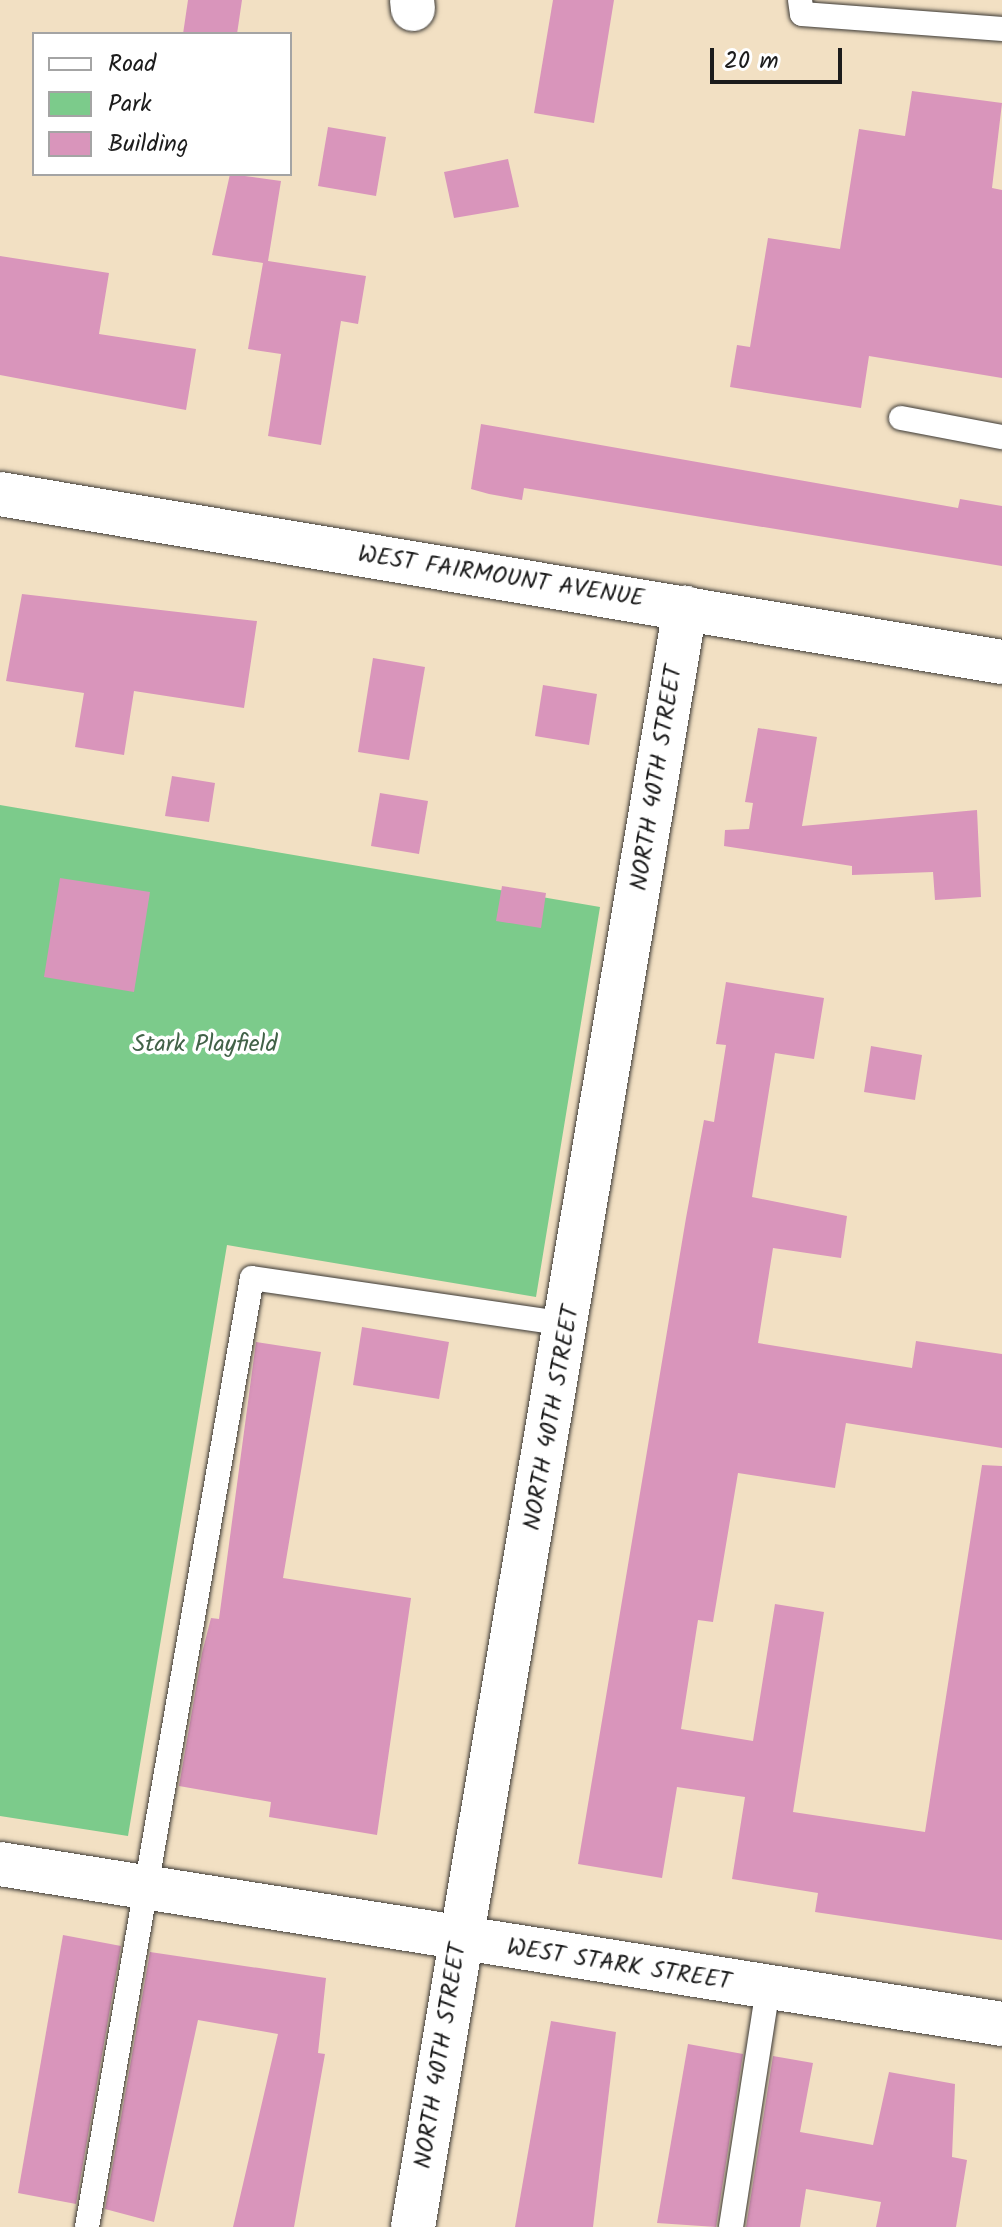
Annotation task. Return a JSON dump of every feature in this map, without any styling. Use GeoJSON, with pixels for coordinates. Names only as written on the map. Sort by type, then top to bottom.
{"type":"FeatureCollection","features":[{"type":"Feature","properties":{"kind":"street","name":"WEST FAIRMOUNT AVENUE"},"geometry":{"type":"LineString","coordinates":[[0,494],[1002,662]]}},
{"type":"Feature","properties":{"kind":"street","name":"NORTH 40TH STREET"},"geometry":{"type":"LineString","coordinates":[[413,2227],[568,1324],[685,608]]}},
{"type":"Feature","properties":{"kind":"street","name":"WEST STARK STREET"},"geometry":{"type":"LineString","coordinates":[[0,1864],[460,1940],[1002,2024]]}},
{"type":"Feature","properties":{"kind":"lane"},"geometry":{"type":"LineString","coordinates":[[800,0],[802,14],[1002,29]]}},
{"type":"Feature","properties":{"kind":"lane"},"geometry":{"type":"LineString","coordinates":[[901,418],[1002,437]]}},
{"type":"Feature","properties":{"kind":"lane"},"geometry":{"type":"LineString","coordinates":[[87,2227],[252,1278],[568,1324]]}},
{"type":"Feature","properties":{"kind":"lane"},"geometry":{"type":"LineString","coordinates":[[731,2227],[768,1988]]}},
{"type":"Feature","properties":{"kind":"green space","name":"Stark Playfield"},"geometry":{"type":"Polygon","coordinates":[[[0,805],[600,907],[536,1297],[227,1245],[128,1836],[0,1816],[0,805]]]}},
{"type":"Feature","properties":{"kind":"building"},"geometry":{"type":"Polygon","coordinates":[[[188,0],[242,0],[237,32],[183,32],[188,0]]]}},
{"type":"Feature","properties":{"kind":"building"},"geometry":{"type":"Polygon","coordinates":[[[553,0],[614,0],[594,123],[534,113],[553,0]]]}},
{"type":"Feature","properties":{"kind":"building"},"geometry":{"type":"Polygon","coordinates":[[[912,91],[1002,103],[992,188],[1002,190],[1002,378],[869,356],[861,408],[730,387],[737,345],[750,347],[768,238],[840,249],[859,129],[905,136],[912,91]]]}},
{"type":"Feature","properties":{"kind":"building"},"geometry":{"type":"Polygon","coordinates":[[[328,127],[386,137],[376,196],[318,186],[328,127]]]}},
{"type":"Feature","properties":{"kind":"building"},"geometry":{"type":"Polygon","coordinates":[[[508,159],[519,207],[454,218],[444,172],[508,159]]]}},
{"type":"Feature","properties":{"kind":"building"},"geometry":{"type":"Polygon","coordinates":[[[230,176],[245,176],[281,181],[268,261],[366,276],[358,324],[341,321],[321,445],[268,436],[281,354],[248,349],[263,263],[212,255],[230,176]]]}},
{"type":"Feature","properties":{"kind":"building"},"geometry":{"type":"Polygon","coordinates":[[[0,256],[109,273],[99,334],[196,349],[186,410],[0,375],[0,256]]]}},
{"type":"Feature","properties":{"kind":"building"},"geometry":{"type":"Polygon","coordinates":[[[481,424],[958,508],[960,499],[1002,506],[1002,566],[524,488],[522,500],[489,494],[471,489],[481,424]]]}},
{"type":"Feature","properties":{"kind":"building"},"geometry":{"type":"Polygon","coordinates":[[[22,594],[257,621],[244,708],[134,691],[124,755],[75,747],[84,693],[6,681],[22,594]]]}},
{"type":"Feature","properties":{"kind":"building"},"geometry":{"type":"Polygon","coordinates":[[[373,658],[425,667],[409,760],[358,752],[373,658]]]}},
{"type":"Feature","properties":{"kind":"building"},"geometry":{"type":"Polygon","coordinates":[[[543,685],[597,694],[589,745],[535,736],[543,685]]]}},
{"type":"Feature","properties":{"kind":"building"},"geometry":{"type":"Polygon","coordinates":[[[758,728],[817,737],[802,826],[977,810],[981,897],[935,900],[933,872],[852,875],[852,866],[724,846],[725,830],[749,829],[753,803],[745,802],[758,728]]]}},
{"type":"Feature","properties":{"kind":"building"},"geometry":{"type":"Polygon","coordinates":[[[172,776],[215,783],[209,822],[165,816],[172,776]]]}},
{"type":"Feature","properties":{"kind":"building"},"geometry":{"type":"Polygon","coordinates":[[[380,793],[428,801],[419,854],[371,846],[380,793]]]}},
{"type":"Feature","properties":{"kind":"building"},"geometry":{"type":"Polygon","coordinates":[[[60,878],[150,892],[134,992],[44,977],[60,878]]]}},
{"type":"Feature","properties":{"kind":"building"},"geometry":{"type":"Polygon","coordinates":[[[502,886],[546,893],[541,928],[496,921],[502,886]]]}},
{"type":"Feature","properties":{"kind":"building"},"geometry":{"type":"Polygon","coordinates":[[[726,982],[824,998],[814,1059],[775,1053],[752,1197],[847,1216],[841,1258],[773,1248],[758,1343],[912,1368],[916,1341],[1002,1354],[1002,1448],[846,1423],[835,1488],[738,1473],[713,1622],[698,1620],[681,1729],[753,1741],[775,1604],[824,1612],[793,1812],[925,1832],[982,1465],[1002,1466],[1002,1940],[815,1912],[818,1893],[732,1879],[745,1797],[677,1787],[662,1878],[578,1864],[686,1218],[704,1120],[714,1122],[726,1045],[716,1044],[726,982]]]}},
{"type":"Feature","properties":{"kind":"building"},"geometry":{"type":"Polygon","coordinates":[[[871,1046],[922,1055],[915,1100],[864,1092],[871,1046]]]}},
{"type":"Feature","properties":{"kind":"building"},"geometry":{"type":"Polygon","coordinates":[[[362,1327],[449,1342],[439,1399],[353,1385],[362,1327]]]}},
{"type":"Feature","properties":{"kind":"building"},"geometry":{"type":"Polygon","coordinates":[[[256,1342],[321,1352],[283,1578],[411,1598],[377,1835],[269,1817],[271,1802],[179,1786],[202,1653],[211,1618],[219,1619],[256,1342]]]}},
{"type":"Feature","properties":{"kind":"building"},"geometry":{"type":"Polygon","coordinates":[[[63,1935],[121,1946],[76,2204],[18,2193],[63,1935]]]}},
{"type":"Feature","properties":{"kind":"building"},"geometry":{"type":"Polygon","coordinates":[[[150,1952],[326,1978],[318,2053],[325,2054],[294,2227],[233,2227],[278,2034],[198,2020],[154,2222],[105,2209],[150,1952]]]}},
{"type":"Feature","properties":{"kind":"building"},"geometry":{"type":"Polygon","coordinates":[[[551,2021],[616,2032],[593,2227],[515,2227],[551,2021]]]}},
{"type":"Feature","properties":{"kind":"building"},"geometry":{"type":"Polygon","coordinates":[[[688,2044],[743,2054],[716,2227],[657,2223],[688,2044]]]}},
{"type":"Feature","properties":{"kind":"building"},"geometry":{"type":"Polygon","coordinates":[[[773,2056],[813,2063],[800,2132],[873,2145],[889,2072],[955,2084],[952,2157],[967,2160],[956,2227],[876,2227],[881,2202],[806,2189],[800,2227],[746,2227],[773,2056]]]}}]}
